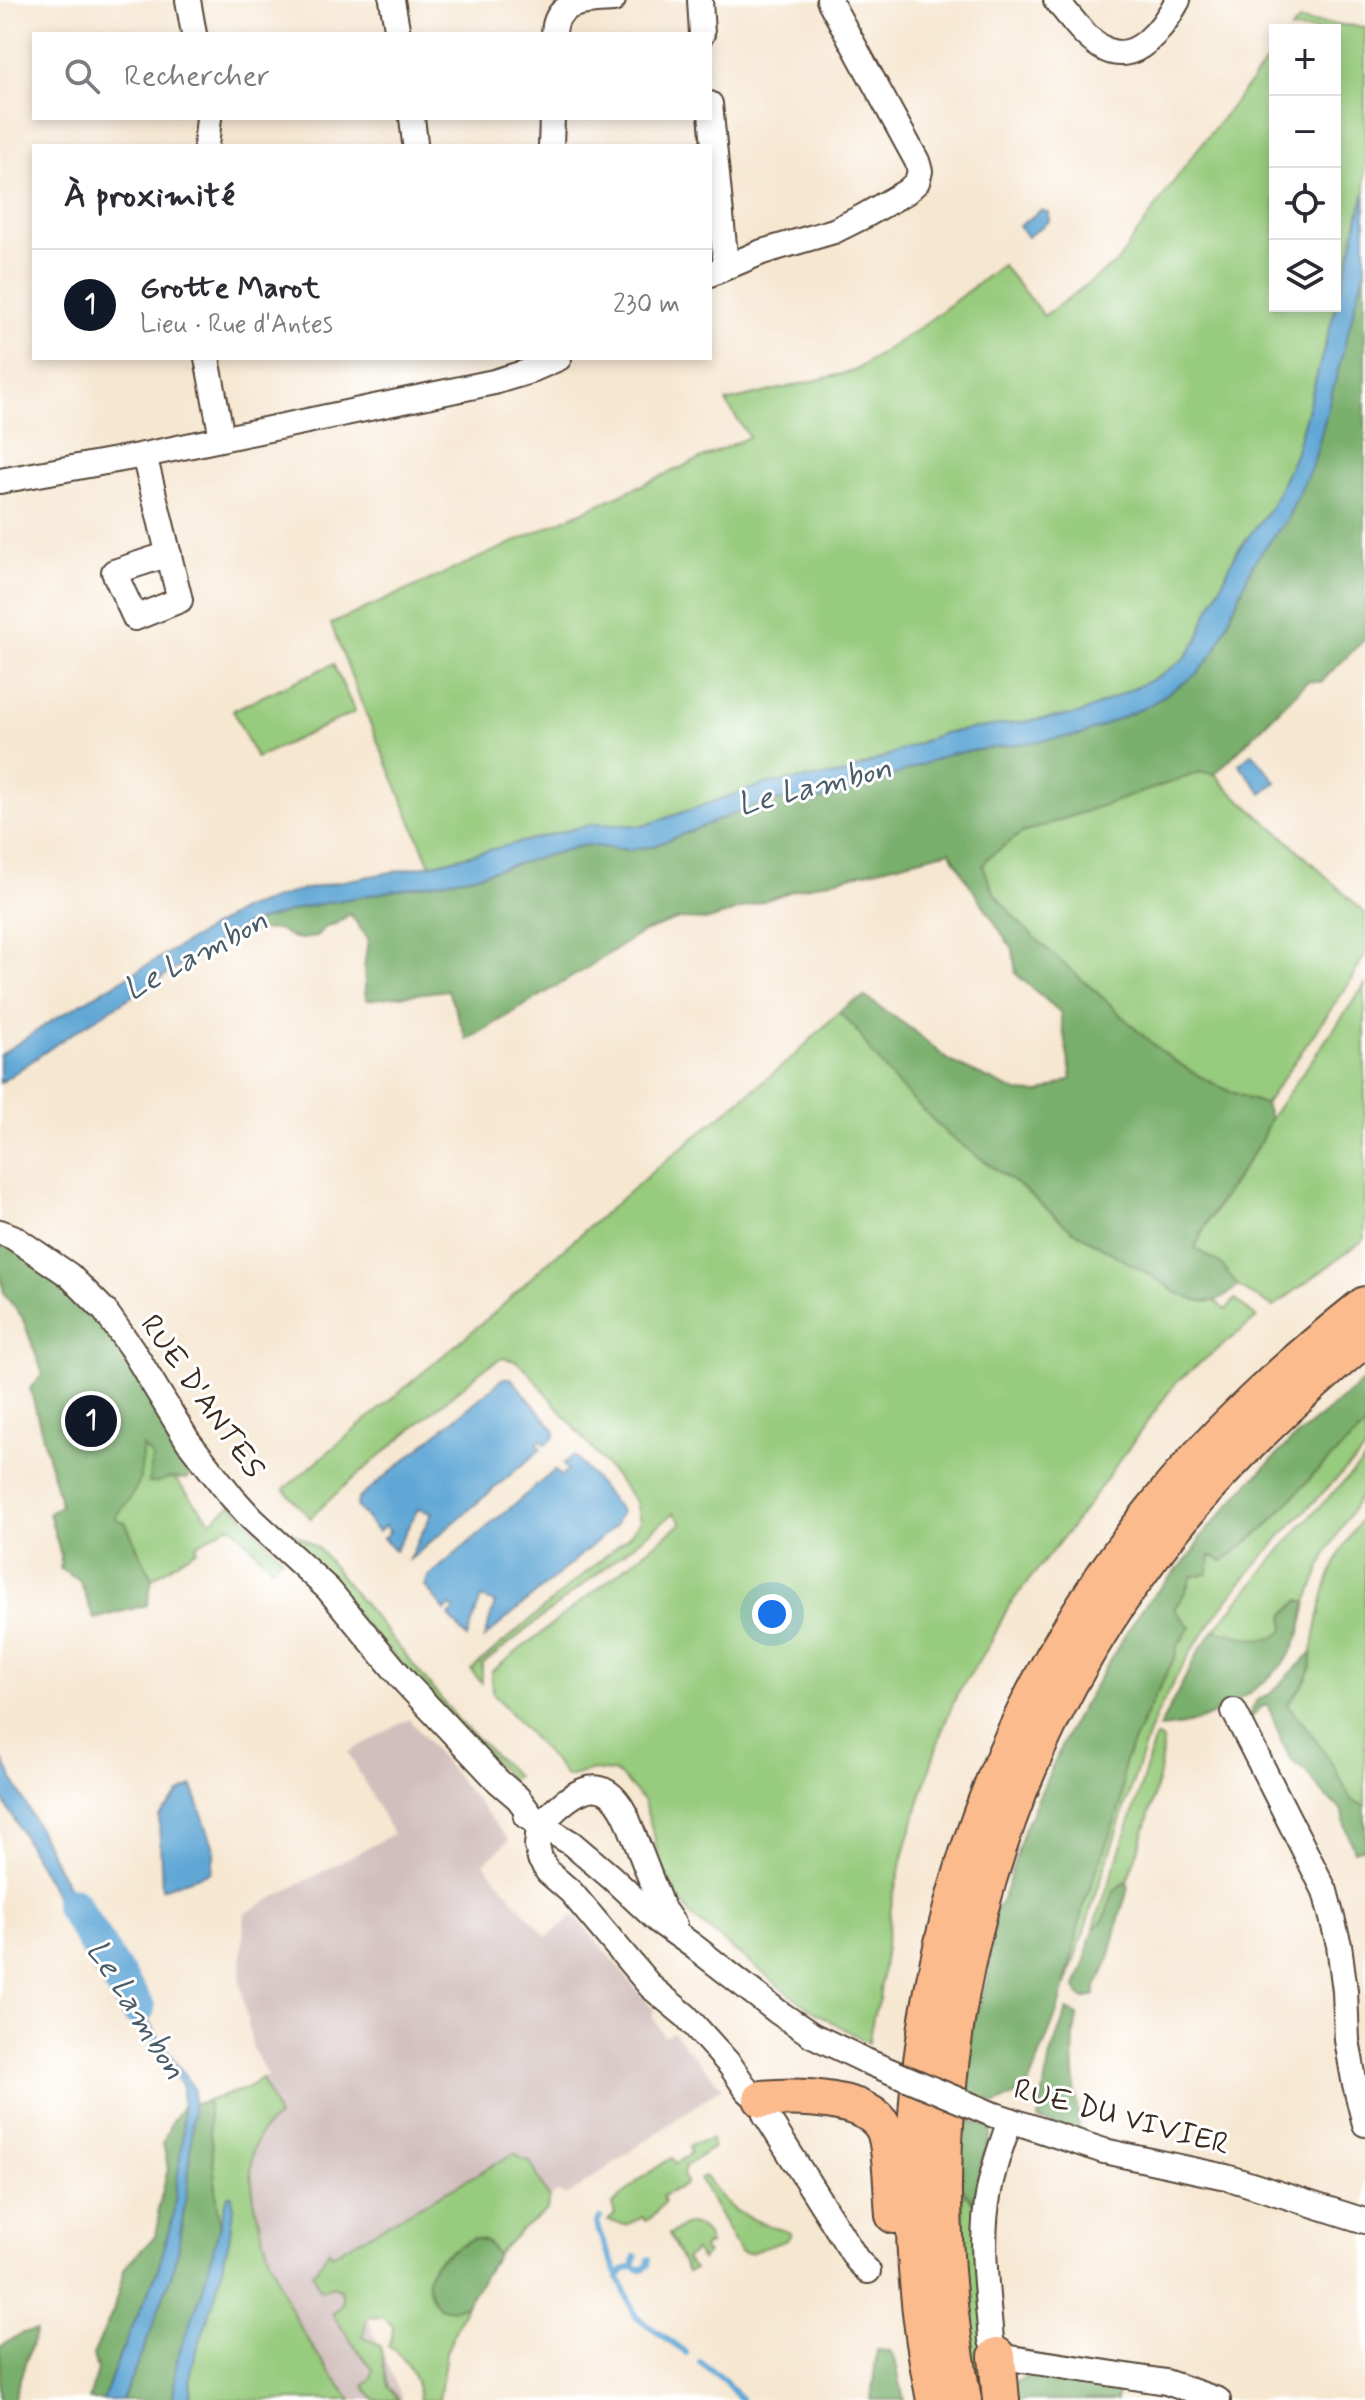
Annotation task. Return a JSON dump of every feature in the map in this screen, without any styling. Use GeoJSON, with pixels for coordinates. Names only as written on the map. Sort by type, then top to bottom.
{"type":"FeatureCollection","features":[{"type":"Feature","properties":{"kind":"highway"},"geometry":{"type":"LineString","coordinates":[[935,2400],[920,2306],[916,2250],[916,2137],[923,2053],[957,1887],[999,1768],[1056,1651],[1101,1580],[1152,1511],[1233,1420],[1365,1305]]}},
{"type":"Feature","properties":{"kind":"highway"},"geometry":{"type":"LineString","coordinates":[[963,2400],[945,2276],[942,2191],[944,2112],[953,2037],[969,1954],[981,1900],[1007,1820],[1078,1668],[1171,1529],[1255,1436],[1365,1338]]}},
{"type":"Feature","properties":{"kind":"highway"},"geometry":{"type":"LineString","coordinates":[[762,2099],[805,2097],[831,2101],[868,2113],[882,2126],[887,2135],[902,2282],[920,2306]]}},
{"type":"Feature","properties":{"kind":"highway"},"geometry":{"type":"LineString","coordinates":[[997,2356],[1001,2400]]}},
{"type":"Feature","properties":{"kind":"street"},"geometry":{"type":"LineString","coordinates":[[188,0],[194,32]]}},
{"type":"Feature","properties":{"kind":"street"},"geometry":{"type":"LineString","coordinates":[[392,0],[398,32]]}},
{"type":"Feature","properties":{"kind":"street"},"geometry":{"type":"LineString","coordinates":[[554,32],[554,23],[566,6],[575,2],[613,0]]}},
{"type":"Feature","properties":{"kind":"street"},"geometry":{"type":"LineString","coordinates":[[700,0],[702,32]]}},
{"type":"Feature","properties":{"kind":"street"},"geometry":{"type":"LineString","coordinates":[[712,146],[718,270],[762,252],[834,231],[906,192],[917,182],[920,171],[917,161],[829,0]]}},
{"type":"Feature","properties":{"kind":"street"},"geometry":{"type":"LineString","coordinates":[[1056,0],[1100,47],[1114,53],[1128,52],[1142,45],[1157,32],[1178,0]]}},
{"type":"Feature","properties":{"kind":"street"},"geometry":{"type":"LineString","coordinates":[[206,144],[209,120]]}},
{"type":"Feature","properties":{"kind":"street"},"geometry":{"type":"LineString","coordinates":[[412,120],[415,143]]}},
{"type":"Feature","properties":{"kind":"street"},"geometry":{"type":"LineString","coordinates":[[551,144],[552,120]]}},
{"type":"Feature","properties":{"kind":"street"},"geometry":{"type":"LineString","coordinates":[[711,120],[712,144]]}},
{"type":"Feature","properties":{"kind":"street"},"geometry":{"type":"LineString","coordinates":[[207,360],[222,438]]}},
{"type":"Feature","properties":{"kind":"street"},"geometry":{"type":"LineString","coordinates":[[0,481],[144,455],[494,382],[553,360]]}},
{"type":"Feature","properties":{"kind":"street"},"geometry":{"type":"LineString","coordinates":[[144,455],[169,554]]}},
{"type":"Feature","properties":{"kind":"street","name":"RUE D'ANTES"},"geometry":{"type":"LineString","coordinates":[[0,1232],[13,1237],[69,1275],[105,1311],[202,1461],[252,1519],[328,1589],[406,1683],[425,1721],[466,1770],[539,1826],[571,1843],[658,1921],[797,2025],[828,2044],[866,2061]]}},
{"type":"Feature","properties":{"kind":"street"},"geometry":{"type":"LineString","coordinates":[[1234,1711],[1325,1891],[1339,1945],[1347,2040],[1365,2124]]}},
{"type":"Feature","properties":{"kind":"street","name":"RUE D'ANTES"},"geometry":{"type":"LineString","coordinates":[[539,1826],[568,1799],[584,1789],[602,1789],[613,1795],[627,1818],[662,1908],[692,1945]]}},
{"type":"Feature","properties":{"kind":"street"},"geometry":{"type":"LineString","coordinates":[[539,1826],[537,1846],[548,1872],[571,1892],[651,1987],[686,2016],[730,2065],[747,2090],[762,2099],[765,2114],[857,2260],[868,2271]]}},
{"type":"Feature","properties":{"kind":"street"},"geometry":{"type":"LineString","coordinates":[[571,1843],[558,1863],[571,1892]]}},
{"type":"Feature","properties":{"kind":"street","name":"RUE DU VIVIER"},"geometry":{"type":"LineString","coordinates":[[866,2061],[1002,2118],[1104,2151],[1226,2177],[1365,2221]]}},
{"type":"Feature","properties":{"kind":"street"},"geometry":{"type":"LineString","coordinates":[[1002,2118],[984,2233],[991,2340],[997,2356],[1166,2382],[1218,2400]]}},
{"type":"Feature","properties":{"kind":"shaded area"},"geometry":{"type":"Polygon","coordinates":[[[409,1719],[509,1840],[484,1863],[521,1908],[547,1937],[574,1915],[654,2010],[652,2016],[664,2036],[673,2032],[722,2087],[567,2196],[558,2192],[549,2199],[530,2161],[338,2251],[403,2400],[173,2400],[177,2358],[201,2295],[220,2229],[207,2101],[245,2089],[267,2076],[252,2046],[240,1981],[245,1913],[393,1834],[348,1752],[409,1719]]]}},
{"type":"Feature","properties":{"kind":"green space"},"geometry":{"type":"Polygon","coordinates":[[[1299,21],[1332,24],[1296,24],[1299,21]]]}},
{"type":"Feature","properties":{"kind":"green space"},"geometry":{"type":"Polygon","coordinates":[[[1341,25],[1365,27],[1365,191],[1341,287],[1341,25]]]}},
{"type":"Feature","properties":{"kind":"green space"},"geometry":{"type":"Polygon","coordinates":[[[1269,59],[1269,312],[1334,312],[1295,455],[1271,507],[1236,553],[1199,638],[1185,658],[1162,675],[1080,714],[943,733],[843,774],[765,784],[643,826],[593,824],[430,865],[331,624],[749,437],[726,402],[854,371],[922,326],[1002,265],[1044,316],[1116,263],[1190,159],[1269,59]]]}},
{"type":"Feature","properties":{"kind":"green space"},"geometry":{"type":"Polygon","coordinates":[[[1365,267],[1365,639],[1321,682],[1308,681],[1215,774],[1201,772],[1022,833],[989,857],[983,866],[995,894],[1018,921],[1135,1029],[1173,1060],[1203,1078],[1265,1104],[1270,1119],[1261,1141],[1209,1218],[1195,1248],[1220,1263],[1238,1286],[1222,1298],[1202,1301],[1187,1297],[1072,1230],[1022,1188],[948,1135],[896,1083],[855,1028],[839,1012],[865,997],[913,1030],[949,1061],[1017,1092],[1040,1093],[1072,1079],[1060,1012],[1016,974],[1013,950],[950,851],[798,889],[709,920],[679,919],[641,933],[467,1040],[448,990],[366,1000],[364,968],[368,939],[350,914],[327,926],[315,937],[301,939],[278,929],[251,931],[246,925],[304,907],[473,876],[584,845],[629,850],[653,846],[766,801],[823,799],[949,754],[1081,735],[1216,650],[1253,563],[1287,519],[1314,461],[1365,267]]]}},
{"type":"Feature","properties":{"kind":"green space"},"geometry":{"type":"Polygon","coordinates":[[[333,664],[355,712],[256,758],[233,710],[333,664]]]}},
{"type":"Feature","properties":{"kind":"green space"},"geometry":{"type":"Polygon","coordinates":[[[1201,772],[1215,774],[1365,913],[1365,955],[1348,985],[1265,1104],[1203,1078],[1173,1060],[1135,1029],[1018,921],[995,894],[982,866],[989,857],[1022,833],[1201,772]]]}},
{"type":"Feature","properties":{"kind":"green space"},"geometry":{"type":"Polygon","coordinates":[[[1365,985],[1365,1239],[1273,1307],[1238,1286],[1220,1263],[1194,1248],[1270,1119],[1365,985]]]}},
{"type":"Feature","properties":{"kind":"green space"},"geometry":{"type":"Polygon","coordinates":[[[839,1012],[896,1082],[948,1135],[1022,1188],[1072,1230],[1175,1292],[1215,1301],[1226,1310],[1235,1299],[1257,1318],[1176,1382],[1079,1517],[1008,1607],[990,1644],[957,1694],[941,1733],[892,1900],[879,1999],[869,2043],[787,1992],[690,1915],[665,1875],[643,1800],[613,1772],[593,1770],[567,1777],[492,1692],[491,1672],[682,1523],[674,1513],[482,1665],[482,1683],[471,1670],[629,1536],[640,1521],[636,1502],[527,1370],[516,1361],[502,1358],[482,1370],[310,1518],[284,1489],[501,1307],[658,1167],[792,1058],[839,1012]]]}},
{"type":"Feature","properties":{"kind":"green space"},"geometry":{"type":"Polygon","coordinates":[[[13,1237],[69,1275],[202,1461],[187,1479],[169,1478],[149,1483],[152,1456],[142,1446],[138,1485],[115,1517],[125,1522],[152,1579],[147,1605],[94,1619],[80,1581],[60,1569],[61,1556],[49,1513],[61,1506],[30,1388],[43,1374],[22,1317],[4,1294],[0,1268],[0,1248],[13,1237]]]}},
{"type":"Feature","properties":{"kind":"green space"},"geometry":{"type":"Polygon","coordinates":[[[1365,1380],[1365,1427],[1314,1474],[1265,1528],[1223,1561],[1210,1556],[1208,1574],[1192,1576],[1174,1609],[1190,1627],[1178,1645],[1124,1763],[1121,1804],[1083,1907],[1060,2005],[1026,2091],[996,2104],[962,2090],[974,2022],[988,1976],[994,1916],[1005,1893],[1024,1830],[1070,1727],[1128,1630],[1148,1601],[1194,1552],[1200,1538],[1291,1441],[1365,1380]]]}},
{"type":"Feature","properties":{"kind":"green space"},"geometry":{"type":"Polygon","coordinates":[[[1363,1427],[1365,1451],[1259,1561],[1195,1645],[1174,1680],[1150,1730],[1066,1986],[1083,1907],[1121,1804],[1124,1763],[1178,1645],[1185,1637],[1174,1609],[1192,1575],[1210,1556],[1223,1561],[1265,1528],[1314,1474],[1363,1427]]]}},
{"type":"Feature","properties":{"kind":"green space"},"geometry":{"type":"Polygon","coordinates":[[[141,1445],[152,1455],[155,1483],[174,1478],[211,1521],[232,1504],[282,1558],[271,1567],[234,1528],[228,1526],[196,1545],[197,1549],[152,1579],[125,1522],[115,1517],[136,1484],[141,1466],[141,1445]]]}},
{"type":"Feature","properties":{"kind":"green space"},"geometry":{"type":"Polygon","coordinates":[[[1365,1460],[1365,1488],[1327,1552],[1307,1602],[1300,1600],[1285,1614],[1280,1635],[1263,1639],[1214,1630],[1300,1527],[1365,1460]]]}},
{"type":"Feature","properties":{"kind":"green space"},"geometry":{"type":"Polygon","coordinates":[[[263,1513],[318,1548],[459,1721],[516,1776],[511,1780],[263,1513]]]}},
{"type":"Feature","properties":{"kind":"green space"},"geometry":{"type":"Polygon","coordinates":[[[1365,1515],[1365,1806],[1351,1800],[1333,1765],[1287,1704],[1302,1687],[1311,1668],[1319,1613],[1328,1580],[1343,1548],[1365,1515]]]}},
{"type":"Feature","properties":{"kind":"green space"},"geometry":{"type":"Polygon","coordinates":[[[1300,1600],[1307,1602],[1293,1649],[1263,1682],[1208,1717],[1159,1728],[1199,1651],[1214,1630],[1252,1638],[1272,1638],[1279,1635],[1284,1628],[1285,1614],[1300,1600]]]}},
{"type":"Feature","properties":{"kind":"green space"},"geometry":{"type":"Polygon","coordinates":[[[1312,1652],[1309,1674],[1287,1705],[1333,1765],[1351,1800],[1365,1806],[1365,1848],[1354,1851],[1343,1811],[1292,1761],[1268,1705],[1261,1707],[1248,1721],[1257,1700],[1270,1694],[1312,1652]]]}},
{"type":"Feature","properties":{"kind":"green space"},"geometry":{"type":"Polygon","coordinates":[[[1155,1737],[1163,1741],[1161,1760],[1145,1829],[1127,1882],[1120,1885],[1104,1919],[1093,1930],[1138,1797],[1155,1737]]]}},
{"type":"Feature","properties":{"kind":"green space"},"geometry":{"type":"Polygon","coordinates":[[[1127,1882],[1129,1888],[1104,1972],[1095,1995],[1084,1999],[1076,1987],[1090,1937],[1104,1919],[1114,1890],[1127,1882]]]}},
{"type":"Feature","properties":{"kind":"green space"},"geometry":{"type":"Polygon","coordinates":[[[1067,2010],[1078,2015],[1073,2056],[1079,2132],[1038,2120],[1050,2056],[1067,2010]]]}},
{"type":"Feature","properties":{"kind":"green space"},"geometry":{"type":"Polygon","coordinates":[[[262,2078],[278,2117],[262,2132],[253,2151],[251,2169],[257,2214],[272,2263],[298,2323],[351,2400],[190,2400],[191,2368],[214,2300],[229,2240],[233,2208],[227,2203],[220,2229],[207,2101],[245,2089],[262,2078]]]}},
{"type":"Feature","properties":{"kind":"green space"},"geometry":{"type":"Polygon","coordinates":[[[207,2101],[220,2229],[201,2295],[177,2358],[173,2400],[122,2400],[175,2264],[188,2186],[193,2104],[207,2101]]]}},
{"type":"Feature","properties":{"kind":"green space"},"geometry":{"type":"Polygon","coordinates":[[[182,2106],[183,2130],[173,2216],[158,2270],[103,2400],[89,2400],[97,2370],[93,2355],[113,2311],[125,2267],[155,2236],[168,2169],[163,2143],[182,2106]]]}},
{"type":"Feature","properties":{"kind":"green space"},"geometry":{"type":"Polygon","coordinates":[[[960,2117],[993,2128],[979,2170],[975,2205],[959,2184],[960,2117]]]}},
{"type":"Feature","properties":{"kind":"green space"},"geometry":{"type":"Polygon","coordinates":[[[711,2139],[713,2148],[685,2166],[685,2185],[662,2196],[664,2202],[652,2217],[645,2221],[643,2217],[626,2225],[608,2221],[615,2214],[612,2205],[639,2180],[672,2157],[675,2163],[687,2157],[692,2144],[711,2139]]]}},
{"type":"Feature","properties":{"kind":"green space"},"geometry":{"type":"Polygon","coordinates":[[[515,2153],[530,2161],[549,2199],[547,2210],[520,2231],[497,2255],[485,2240],[472,2240],[448,2253],[431,2268],[428,2290],[436,2304],[450,2309],[466,2305],[446,2353],[439,2400],[420,2400],[410,2369],[401,2356],[388,2346],[393,2326],[382,2317],[367,2318],[363,2336],[380,2346],[388,2386],[399,2400],[374,2400],[364,2386],[371,2379],[373,2369],[332,2313],[343,2301],[341,2290],[333,2286],[320,2290],[312,2272],[317,2270],[329,2250],[332,2255],[515,2153]]]}},
{"type":"Feature","properties":{"kind":"green space"},"geometry":{"type":"Polygon","coordinates":[[[705,2176],[736,2211],[790,2233],[790,2236],[787,2240],[750,2253],[740,2252],[700,2179],[705,2176]]]}},
{"type":"Feature","properties":{"kind":"green space"},"geometry":{"type":"Polygon","coordinates":[[[963,2191],[975,2205],[995,2400],[980,2400],[970,2346],[962,2251],[965,2249],[963,2191]]]}},
{"type":"Feature","properties":{"kind":"green space"},"geometry":{"type":"Polygon","coordinates":[[[688,2224],[703,2230],[710,2245],[705,2245],[703,2251],[707,2253],[702,2260],[695,2251],[686,2259],[694,2269],[687,2272],[669,2234],[688,2224]]]}},
{"type":"Feature","properties":{"kind":"green space"},"geometry":{"type":"Polygon","coordinates":[[[474,2238],[485,2241],[497,2255],[466,2305],[452,2310],[439,2307],[431,2294],[429,2274],[442,2257],[474,2238]]]}},
{"type":"Feature","properties":{"kind":"green space"},"geometry":{"type":"Polygon","coordinates":[[[36,2331],[13,2400],[0,2400],[0,2347],[22,2333],[36,2331]]]}},
{"type":"Feature","properties":{"kind":"green space"},"geometry":{"type":"Polygon","coordinates":[[[877,2350],[890,2351],[895,2359],[904,2400],[871,2400],[877,2350]]]}},
{"type":"Feature","properties":{"kind":"green space"},"geometry":{"type":"Polygon","coordinates":[[[1041,2371],[1120,2384],[1117,2400],[1012,2400],[1011,2384],[1041,2371]]]}},
{"type":"Feature","properties":{"kind":"water"},"geometry":{"type":"Polygon","coordinates":[[[1365,191],[1365,268],[1314,461],[1287,519],[1253,563],[1216,650],[1197,674],[1148,706],[1081,735],[949,754],[848,793],[823,799],[766,801],[653,846],[629,850],[584,845],[473,876],[304,907],[246,925],[65,1038],[0,1083],[0,1055],[53,1020],[243,909],[294,892],[430,865],[593,824],[643,826],[765,784],[843,774],[943,733],[1079,714],[1162,675],[1185,658],[1199,638],[1236,553],[1271,507],[1295,455],[1334,312],[1341,312],[1341,287],[1365,191]]]}},
{"type":"Feature","properties":{"kind":"water"},"geometry":{"type":"Polygon","coordinates":[[[1041,210],[1048,212],[1049,221],[1027,237],[1019,226],[1041,210]]]}},
{"type":"Feature","properties":{"kind":"water"},"geometry":{"type":"Polygon","coordinates":[[[1253,753],[1276,782],[1262,793],[1239,764],[1253,753]]]}},
{"type":"Feature","properties":{"kind":"water"},"geometry":{"type":"Polygon","coordinates":[[[504,1378],[511,1378],[555,1430],[555,1436],[546,1445],[541,1440],[537,1443],[541,1449],[408,1561],[432,1513],[418,1509],[395,1551],[383,1538],[390,1532],[385,1526],[378,1532],[357,1507],[358,1499],[504,1378]]]}},
{"type":"Feature","properties":{"kind":"water"},"geometry":{"type":"Polygon","coordinates":[[[573,1456],[621,1511],[616,1525],[484,1638],[495,1603],[481,1598],[467,1638],[449,1616],[455,1610],[451,1606],[445,1611],[425,1586],[428,1577],[555,1470],[561,1476],[568,1471],[563,1464],[573,1456]]]}},
{"type":"Feature","properties":{"kind":"water"},"geometry":{"type":"Polygon","coordinates":[[[0,1754],[101,1952],[194,2089],[188,2186],[175,2264],[122,2400],[103,2400],[158,2270],[173,2216],[183,2130],[182,2085],[94,1967],[0,1793],[0,1754]]]}},
{"type":"Feature","properties":{"kind":"water"},"geometry":{"type":"Polygon","coordinates":[[[192,1786],[215,1851],[211,1872],[162,1889],[159,1817],[180,1793],[192,1786]]]}},
{"type":"Feature","properties":{"kind":"water"},"geometry":{"type":"Polygon","coordinates":[[[228,2195],[232,2195],[233,2208],[229,2240],[214,2300],[191,2368],[190,2400],[173,2400],[177,2358],[201,2295],[228,2195]]]}},
{"type":"Feature","properties":{"kind":"waterway","name":"Le Lambon"},"geometry":{"type":"LineString","coordinates":[[72,1905],[137,2008]]}},
{"type":"Feature","properties":{"kind":"waterway"},"geometry":{"type":"LineString","coordinates":[[600,2218],[598,2230],[636,2317],[686,2353]]}},
{"type":"Feature","properties":{"kind":"waterway"},"geometry":{"type":"LineString","coordinates":[[618,2278],[624,2270],[633,2266],[636,2256]]}},
{"type":"Feature","properties":{"kind":"waterway"},"geometry":{"type":"LineString","coordinates":[[633,2266],[644,2268],[649,2259]]}},
{"type":"Feature","properties":{"kind":"waterway"},"geometry":{"type":"LineString","coordinates":[[700,2362],[724,2380],[741,2400]]}},
{"type":"Feature","properties":{"kind":"place","name":"Grotte Marot"},"geometry":{"type":"Point","coordinates":[91,1421]}}]}
